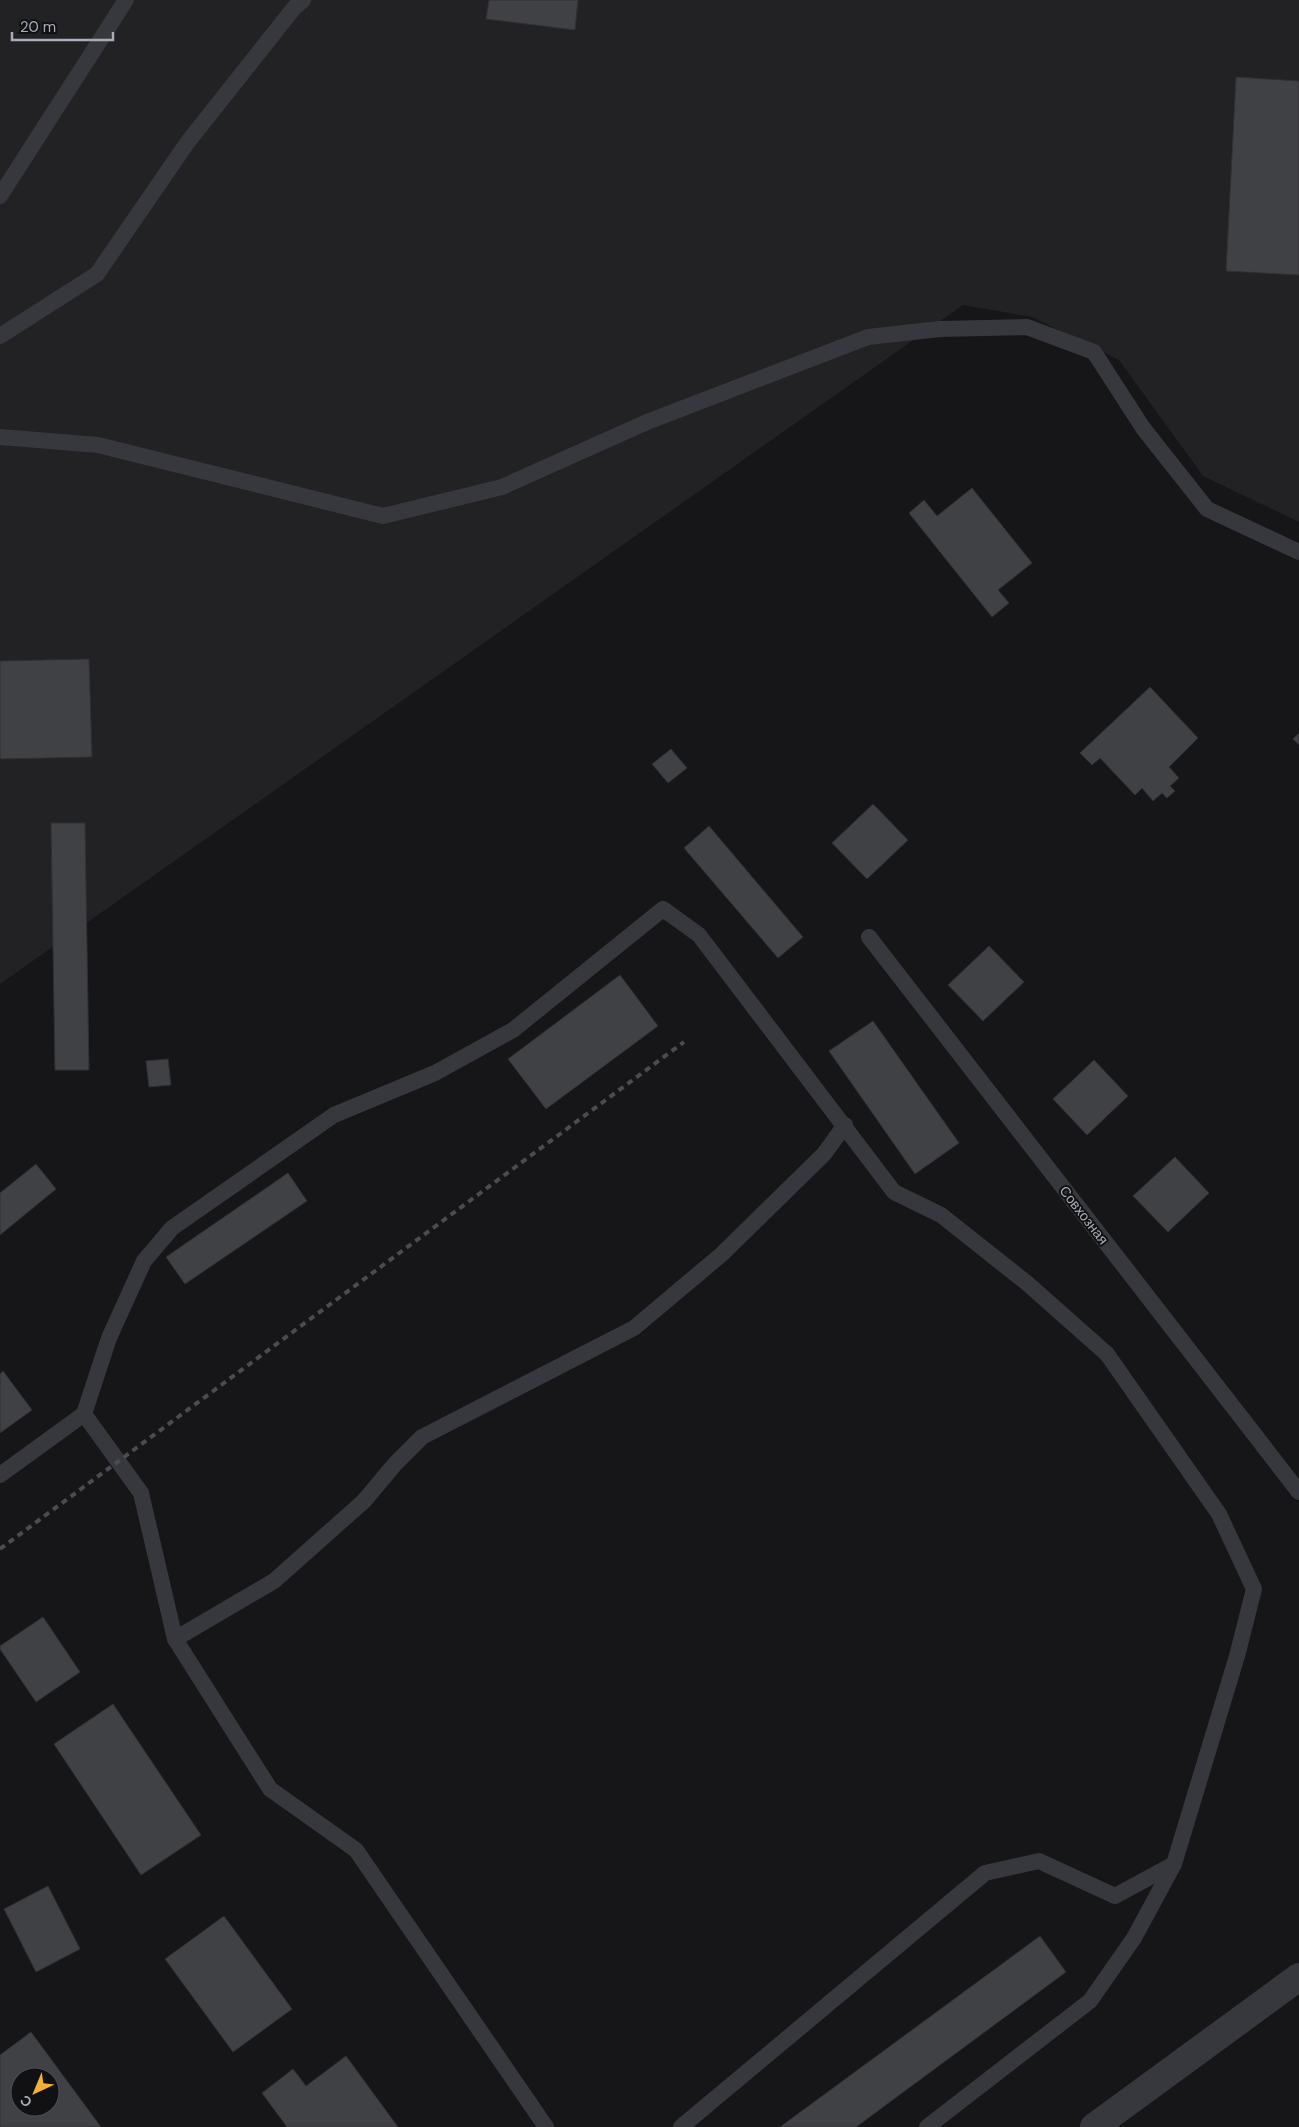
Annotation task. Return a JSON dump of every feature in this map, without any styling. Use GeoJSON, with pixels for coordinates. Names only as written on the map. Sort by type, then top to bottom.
{"type":"FeatureCollection","features":[{"type":"Feature","properties":{"kind":"street"},"geometry":{"type":"LineString","coordinates":[[1094,2127],[1299,1977]]}},
{"type":"Feature","properties":{"kind":"lane"},"geometry":{"type":"LineString","coordinates":[[0,196],[126,0]]}},
{"type":"Feature","properties":{"kind":"lane"},"geometry":{"type":"LineString","coordinates":[[0,336],[97,274],[187,143],[294,8],[303,0]]}},
{"type":"Feature","properties":{"kind":"lane"},"geometry":{"type":"LineString","coordinates":[[0,437],[98,445],[384,516],[502,487],[647,422],[868,336],[940,329],[1026,327],[1094,352],[1143,428],[1207,509],[1299,552]]}},
{"type":"Feature","properties":{"kind":"lane"},"geometry":{"type":"LineString","coordinates":[[0,1475],[84,1414],[109,1338],[144,1262],[172,1228],[334,1115],[435,1073],[513,1030],[663,909],[700,935],[894,1192],[941,1215],[1028,1284],[1108,1354],[1219,1514],[1254,1589],[1237,1656],[1174,1864],[1134,1938],[1090,2001],[928,2127]]}},
{"type":"Feature","properties":{"kind":"lane","name":"Совхозная"},"geometry":{"type":"LineString","coordinates":[[869,937],[1299,1492]]}},
{"type":"Feature","properties":{"kind":"lane"},"geometry":{"type":"LineString","coordinates":[[176,1639],[274,1581],[364,1501],[395,1464],[422,1437],[634,1328],[722,1254],[824,1154],[845,1126]]}},
{"type":"Feature","properties":{"kind":"lane"},"geometry":{"type":"LineString","coordinates":[[84,1414],[141,1494],[176,1639],[270,1790],[356,1850],[546,2127]]}},
{"type":"Feature","properties":{"kind":"lane"},"geometry":{"type":"LineString","coordinates":[[681,2127],[985,1873],[1039,1861],[1116,1896],[1174,1864]]}},
{"type":"Feature","properties":{"kind":"shaded area"},"geometry":{"type":"Polygon","coordinates":[[[0,0],[1299,0],[1299,522],[1203,476],[1119,360],[1032,317],[963,305],[0,984],[0,0]]]}},
{"type":"Feature","properties":{"kind":"building"},"geometry":{"type":"Polygon","coordinates":[[[489,0],[578,0],[575,30],[486,19],[489,0]]]}},
{"type":"Feature","properties":{"kind":"building"},"geometry":{"type":"Polygon","coordinates":[[[1236,77],[1299,81],[1299,275],[1226,271],[1236,77]]]}},
{"type":"Feature","properties":{"kind":"building"},"geometry":{"type":"Polygon","coordinates":[[[972,488],[1032,563],[998,590],[1009,603],[992,617],[909,513],[924,500],[937,516],[972,488]]]}},
{"type":"Feature","properties":{"kind":"building"},"geometry":{"type":"Polygon","coordinates":[[[89,659],[92,757],[0,759],[0,661],[89,659]]]}},
{"type":"Feature","properties":{"kind":"building"},"geometry":{"type":"Polygon","coordinates":[[[1150,687],[1198,738],[1169,767],[1179,778],[1170,786],[1175,791],[1167,798],[1162,793],[1153,801],[1142,788],[1135,795],[1100,758],[1092,765],[1080,753],[1150,687]]]}},
{"type":"Feature","properties":{"kind":"building"},"geometry":{"type":"Polygon","coordinates":[[[1299,733],[1299,745],[1293,739],[1299,733]]]}},
{"type":"Feature","properties":{"kind":"building"},"geometry":{"type":"Polygon","coordinates":[[[671,749],[687,768],[668,783],[652,764],[671,749]]]}},
{"type":"Feature","properties":{"kind":"building"},"geometry":{"type":"Polygon","coordinates":[[[873,804],[908,840],[867,879],[832,843],[873,804]]]}},
{"type":"Feature","properties":{"kind":"building"},"geometry":{"type":"Polygon","coordinates":[[[51,823],[85,823],[89,1070],[55,1070],[51,823]]]}},
{"type":"Feature","properties":{"kind":"building"},"geometry":{"type":"Polygon","coordinates":[[[709,826],[803,937],[778,958],[684,848],[709,826]]]}},
{"type":"Feature","properties":{"kind":"building"},"geometry":{"type":"Polygon","coordinates":[[[989,946],[1024,982],[983,1021],[948,985],[989,946]]]}},
{"type":"Feature","properties":{"kind":"building"},"geometry":{"type":"Polygon","coordinates":[[[620,975],[658,1026],[546,1109],[508,1059],[620,975]]]}},
{"type":"Feature","properties":{"kind":"building"},"geometry":{"type":"Polygon","coordinates":[[[873,1021],[959,1143],[915,1174],[829,1051],[873,1021]]]}},
{"type":"Feature","properties":{"kind":"building"},"geometry":{"type":"Polygon","coordinates":[[[168,1059],[171,1085],[149,1087],[146,1061],[168,1059]]]}},
{"type":"Feature","properties":{"kind":"building"},"geometry":{"type":"Polygon","coordinates":[[[1094,1060],[1128,1096],[1087,1135],[1053,1099],[1094,1060]]]}},
{"type":"Feature","properties":{"kind":"building"},"geometry":{"type":"Polygon","coordinates":[[[1175,1157],[1209,1193],[1168,1232],[1133,1196],[1175,1157]]]}},
{"type":"Feature","properties":{"kind":"building"},"geometry":{"type":"Polygon","coordinates":[[[36,1164],[56,1189],[0,1235],[0,1193],[36,1164]]]}},
{"type":"Feature","properties":{"kind":"building"},"geometry":{"type":"Polygon","coordinates":[[[288,1173],[307,1201],[185,1284],[166,1257],[288,1173]]]}},
{"type":"Feature","properties":{"kind":"building"},"geometry":{"type":"Polygon","coordinates":[[[3,1371],[32,1410],[0,1433],[0,1374],[3,1371]]]}},
{"type":"Feature","properties":{"kind":"building"},"geometry":{"type":"Polygon","coordinates":[[[43,1617],[80,1672],[36,1702],[0,1649],[0,1646],[43,1617]]]}},
{"type":"Feature","properties":{"kind":"building"},"geometry":{"type":"Polygon","coordinates":[[[113,1704],[201,1835],[141,1875],[54,1744],[113,1704]]]}},
{"type":"Feature","properties":{"kind":"building"},"geometry":{"type":"Polygon","coordinates":[[[48,1886],[80,1949],[36,1972],[4,1909],[48,1886]]]}},
{"type":"Feature","properties":{"kind":"building"},"geometry":{"type":"Polygon","coordinates":[[[224,1916],[292,2009],[233,2052],[165,1959],[224,1916]]]}},
{"type":"Feature","properties":{"kind":"building"},"geometry":{"type":"Polygon","coordinates":[[[1040,1936],[1066,1972],[856,2127],[780,2127],[1040,1936]]]}},
{"type":"Feature","properties":{"kind":"building"},"geometry":{"type":"Polygon","coordinates":[[[31,2032],[57,2067],[10,2067],[10,2117],[60,2117],[60,2071],[101,2127],[0,2127],[0,2055],[31,2032]]]}},
{"type":"Feature","properties":{"kind":"building"},"geometry":{"type":"Polygon","coordinates":[[[346,2056],[398,2127],[287,2127],[262,2093],[293,2069],[306,2086],[346,2056]]]}},
{"type":"Feature","properties":{"kind":"railway"},"geometry":{"type":"LineString","coordinates":[[0,1549],[684,1042]]}}]}
